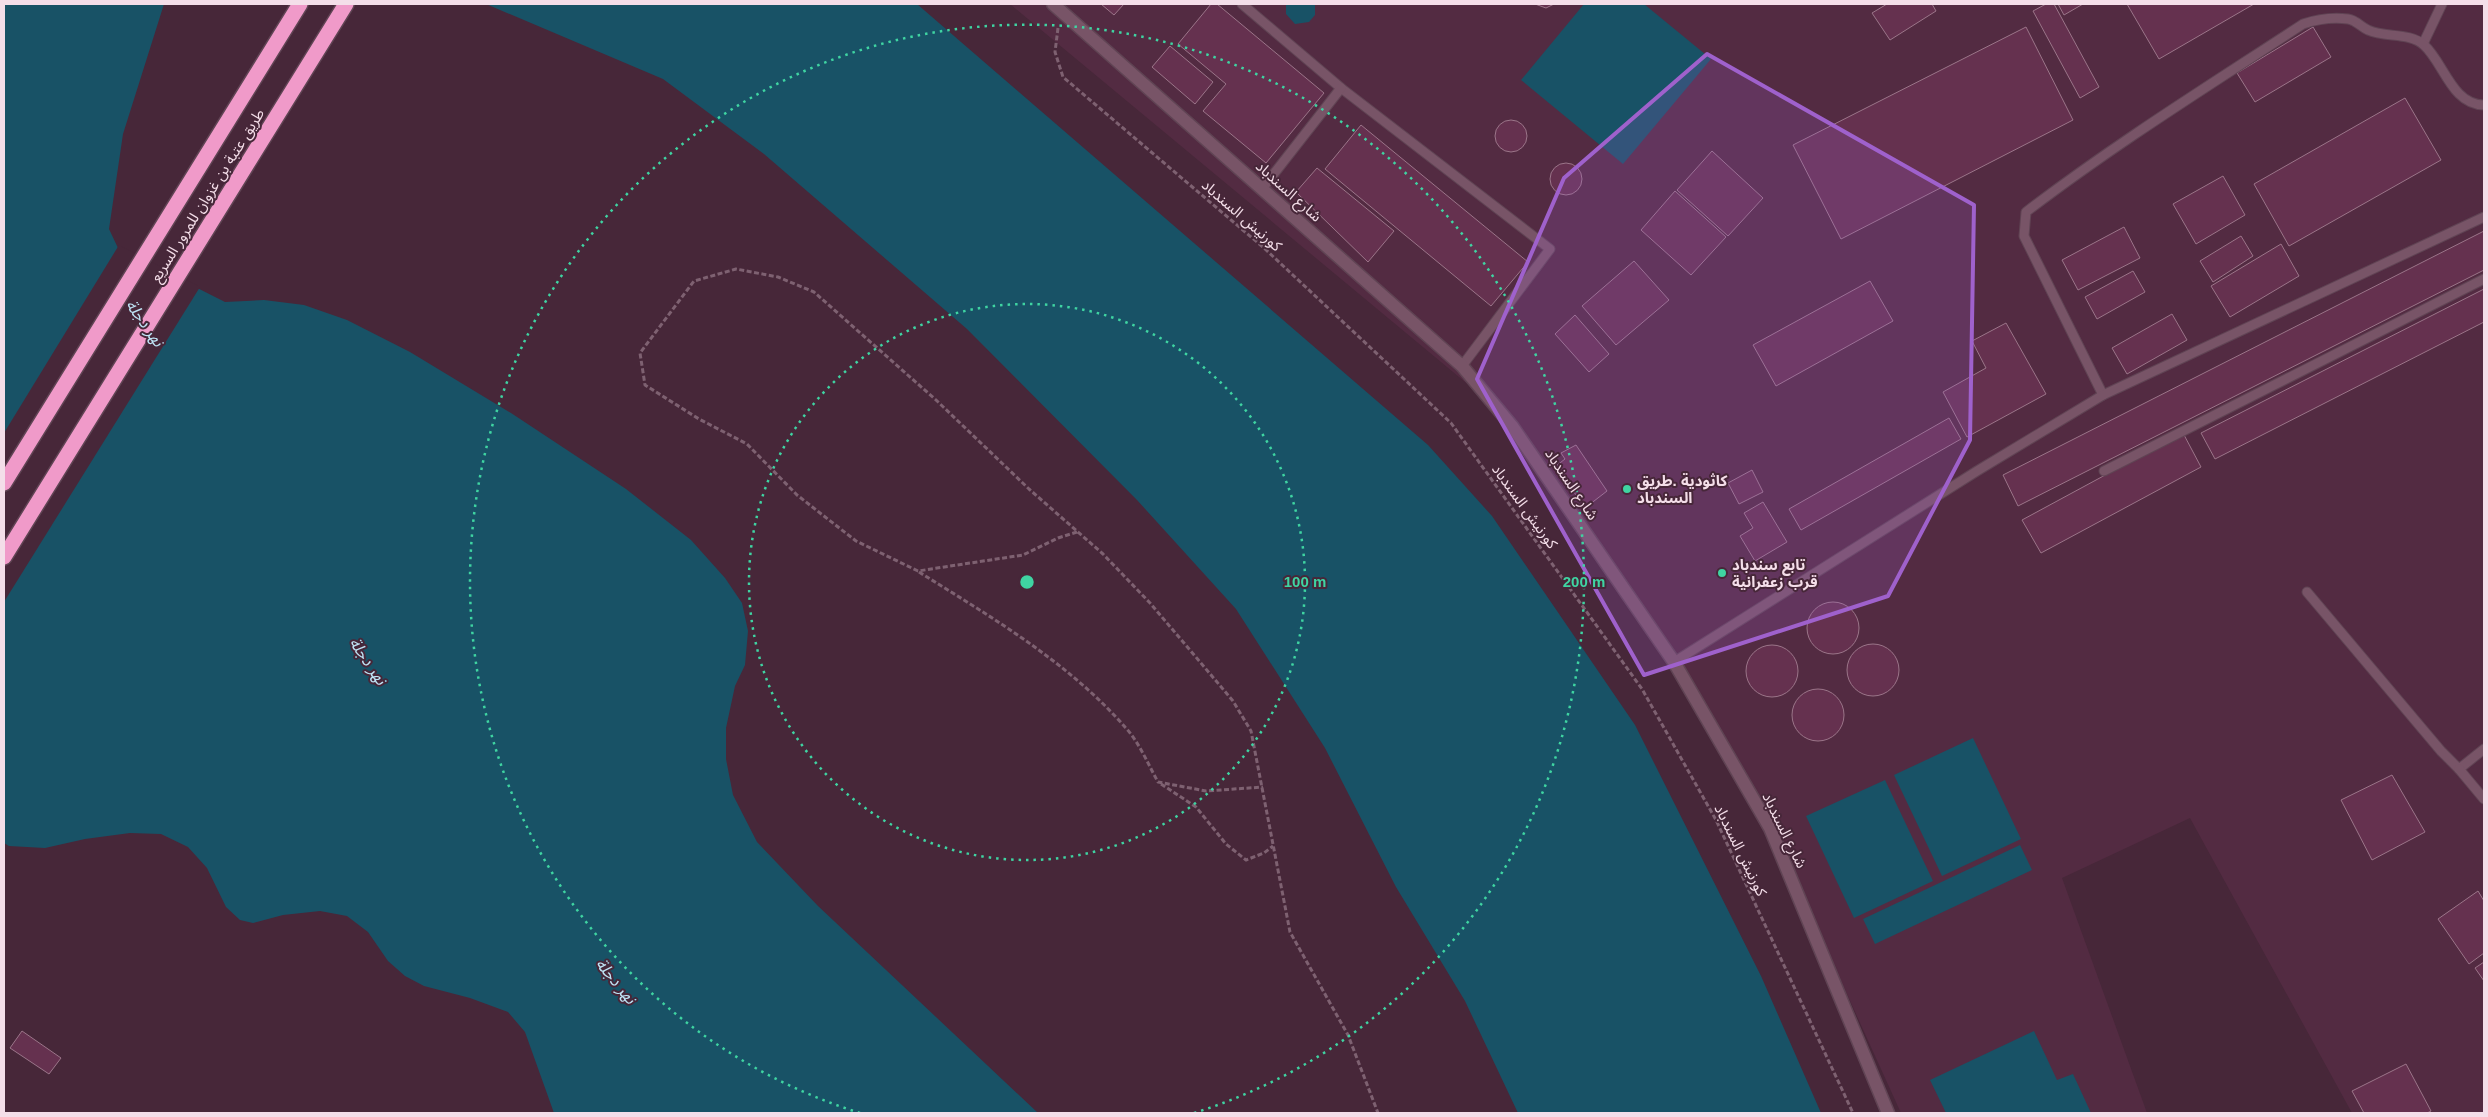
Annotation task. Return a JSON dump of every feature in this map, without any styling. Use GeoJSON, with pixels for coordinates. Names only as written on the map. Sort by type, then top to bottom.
{"type":"FeatureCollection","features":[{"type":"Feature","properties":{"kind":"highway","name":"طريق عتبة بن غزوان للمرور السريع"},"geometry":{"type":"LineString","coordinates":[[4,484],[300,4]]}},
{"type":"Feature","properties":{"kind":"highway","name":"طريق عتبة بن غزوان للمرور السريع"},"geometry":{"type":"LineString","coordinates":[[4,557],[346,4]]}},
{"type":"Feature","properties":{"kind":"street","name":"شارع السندباد"},"geometry":{"type":"LineString","coordinates":[[1057,7],[1462,366],[1512,426],[1674,662],[1770,828],[1888,1113]]}},
{"type":"Feature","properties":{"kind":"lane"},"geometry":{"type":"LineString","coordinates":[[1242,4],[1341,88],[1550,249],[1462,366]]}},
{"type":"Feature","properties":{"kind":"lane"},"geometry":{"type":"LineString","coordinates":[[2423,44],[2442,4]]}},
{"type":"Feature","properties":{"kind":"lane"},"geometry":{"type":"LineString","coordinates":[[2103,395],[2024,236],[2026,212],[2100,158],[2303,24],[2314,20],[2351,20],[2369,31],[2408,38],[2423,44],[2460,95],[2478,105],[2484,105]]}},
{"type":"Feature","properties":{"kind":"lane"},"geometry":{"type":"LineString","coordinates":[[1262,189],[1341,88]]}},
{"type":"Feature","properties":{"kind":"lane"},"geometry":{"type":"LineString","coordinates":[[1674,662],[1977,471],[2103,395],[2484,217]]}},
{"type":"Feature","properties":{"kind":"lane"},"geometry":{"type":"LineString","coordinates":[[2104,471],[2484,279]]}},
{"type":"Feature","properties":{"kind":"lane"},"geometry":{"type":"LineString","coordinates":[[2307,592],[2484,799]]}},
{"type":"Feature","properties":{"kind":"lane"},"geometry":{"type":"LineString","coordinates":[[2459,769],[2484,749]]}},
{"type":"Feature","properties":{"kind":"path","name":"كورنيش السندباد"},"geometry":{"type":"LineString","coordinates":[[1057,7],[1055,52],[1063,77],[1264,248],[1451,423],[1642,689],[1716,820],[1853,1113]]}},
{"type":"Feature","properties":{"kind":"path"},"geometry":{"type":"LineString","coordinates":[[1273,846],[1264,854],[1246,860],[1226,844],[1196,807],[1158,782],[1126,728],[1078,682],[1011,630],[918,571],[856,541],[797,495],[747,444],[699,420],[645,385],[640,352],[694,281],[736,269],[778,277],[814,292],[936,400],[1103,554],[1150,603],[1233,701],[1251,731],[1290,932],[1348,1035],[1378,1113]]}},
{"type":"Feature","properties":{"kind":"path"},"geometry":{"type":"LineString","coordinates":[[918,571],[1023,555],[1058,538],[1077,532]]}},
{"type":"Feature","properties":{"kind":"path"},"geometry":{"type":"LineString","coordinates":[[1158,782],[1206,791],[1263,787]]}},
{"type":"Feature","properties":{"kind":"highlighted area"},"geometry":{"type":"Polygon","coordinates":[[[1707,54],[1974,205],[1970,440],[1888,596],[1644,675],[1477,379],[1564,178],[1707,54]]]}},
{"type":"Feature","properties":{"kind":"shaded area"},"geometry":{"type":"Polygon","coordinates":[[[1010,4],[2484,4],[2484,1113],[2352,1113],[2190,818],[2062,878],[2147,1113],[1901,1113],[1841,981],[1684,680],[1500,411],[1010,4]]]}},
{"type":"Feature","properties":{"kind":"water","name":"نهر دجلة"},"geometry":{"type":"Polygon","coordinates":[[[4,4],[164,4],[123,134],[109,229],[118,248],[225,302],[264,300],[304,305],[347,320],[410,352],[511,413],[626,489],[691,540],[725,578],[742,603],[748,631],[745,665],[735,686],[726,728],[726,759],[733,795],[757,842],[818,906],[1038,1113],[554,1113],[525,1032],[508,1012],[470,998],[424,986],[405,976],[388,961],[368,932],[347,916],[320,911],[283,915],[253,923],[240,920],[226,907],[207,868],[188,847],[161,834],[130,833],[85,839],[45,848],[9,846],[4,843],[4,4]]]}},
{"type":"Feature","properties":{"kind":"water"},"geometry":{"type":"Polygon","coordinates":[[[486,4],[917,4],[1428,445],[1492,516],[1635,725],[1761,976],[1821,1113],[1518,1113],[1465,1001],[1396,887],[1325,748],[1236,609],[1137,500],[967,329],[764,154],[663,79],[486,4]]]}},
{"type":"Feature","properties":{"kind":"water"},"geometry":{"type":"Polygon","coordinates":[[[1286,4],[1315,4],[1315,15],[1309,22],[1295,24],[1286,14],[1286,4]]]}},
{"type":"Feature","properties":{"kind":"water"},"geometry":{"type":"Polygon","coordinates":[[[1584,4],[1644,4],[1711,59],[1623,164],[1521,80],[1584,4]]]}},
{"type":"Feature","properties":{"kind":"water"},"geometry":{"type":"Polygon","coordinates":[[[1973,738],[2021,839],[1942,876],[1894,775],[1973,738]]]}},
{"type":"Feature","properties":{"kind":"water"},"geometry":{"type":"Polygon","coordinates":[[[1885,780],[1933,881],[1854,918],[1806,816],[1885,780]]]}},
{"type":"Feature","properties":{"kind":"water"},"geometry":{"type":"Polygon","coordinates":[[[2020,845],[2032,870],[1875,944],[1863,919],[2020,845]]]}},
{"type":"Feature","properties":{"kind":"water"},"geometry":{"type":"Polygon","coordinates":[[[2034,1031],[2057,1080],[2073,1074],[2091,1113],[1946,1113],[1930,1080],[2034,1031]]]}},
{"type":"Feature","properties":{"kind":"pier"},"geometry":{"type":"Polygon","coordinates":[[[119,245],[200,287],[4,602],[4,433],[119,245]]]}},
{"type":"Feature","properties":{"kind":"building"},"geometry":{"type":"Polygon","coordinates":[[[1101,4],[1124,4],[1114,15],[1101,4]]]}},
{"type":"Feature","properties":{"kind":"building"},"geometry":{"type":"Polygon","coordinates":[[[1211,4],[1217,4],[1324,93],[1266,163],[1203,111],[1226,84],[1178,44],[1211,4]]]}},
{"type":"Feature","properties":{"kind":"building"},"geometry":{"type":"Polygon","coordinates":[[[1535,4],[1554,4],[1546,8],[1535,4]]]}},
{"type":"Feature","properties":{"kind":"building"},"geometry":{"type":"Polygon","coordinates":[[[1887,4],[1932,4],[1936,11],[1890,40],[1872,13],[1887,4]]]}},
{"type":"Feature","properties":{"kind":"building"},"geometry":{"type":"Polygon","coordinates":[[[2046,4],[2054,4],[2099,87],[2080,98],[2033,11],[2046,4]]]}},
{"type":"Feature","properties":{"kind":"building"},"geometry":{"type":"Polygon","coordinates":[[[2058,4],[2083,4],[2064,15],[2058,4]]]}},
{"type":"Feature","properties":{"kind":"building"},"geometry":{"type":"Polygon","coordinates":[[[2127,4],[2254,4],[2159,59],[2127,4]]]}},
{"type":"Feature","properties":{"kind":"building"},"geometry":{"type":"Polygon","coordinates":[[[2026,27],[2073,120],[1841,239],[1793,145],[2026,27]]]}},
{"type":"Feature","properties":{"kind":"building"},"geometry":{"type":"Polygon","coordinates":[[[2313,27],[2331,57],[2255,102],[2237,73],[2313,27]]]}},
{"type":"Feature","properties":{"kind":"building"},"geometry":{"type":"Polygon","coordinates":[[[1170,46],[1213,82],[1195,104],[1152,67],[1170,46]]]}},
{"type":"Feature","properties":{"kind":"building"},"geometry":{"type":"Polygon","coordinates":[[[2405,98],[2441,160],[2289,246],[2254,184],[2405,98]]]}},
{"type":"Feature","properties":{"kind":"building"},"geometry":{"type":"Polygon","coordinates":[[[1511,120],[1517,121],[1522,125],[1526,130],[1526,142],[1522,147],[1517,151],[1511,152],[1505,151],[1500,147],[1496,142],[1495,136],[1496,130],[1500,125],[1505,121],[1511,120]]]}},
{"type":"Feature","properties":{"kind":"building"},"geometry":{"type":"Polygon","coordinates":[[[1361,125],[1528,262],[1491,306],[1325,169],[1361,125]]]}},
{"type":"Feature","properties":{"kind":"building"},"geometry":{"type":"Polygon","coordinates":[[[1712,151],[1763,198],[1728,236],[1677,190],[1712,151]]]}},
{"type":"Feature","properties":{"kind":"building"},"geometry":{"type":"Polygon","coordinates":[[[1566,163],[1572,164],[1577,168],[1581,173],[1581,185],[1577,190],[1572,194],[1566,195],[1560,194],[1555,190],[1551,185],[1550,179],[1551,173],[1555,168],[1560,164],[1566,163]]]}},
{"type":"Feature","properties":{"kind":"building"},"geometry":{"type":"Polygon","coordinates":[[[1317,168],[1394,231],[1368,262],[1296,192],[1317,168]]]}},
{"type":"Feature","properties":{"kind":"building"},"geometry":{"type":"Polygon","coordinates":[[[2223,176],[2245,215],[2196,244],[2173,204],[2223,176]]]}},
{"type":"Feature","properties":{"kind":"building"},"geometry":{"type":"Polygon","coordinates":[[[1675,191],[1726,237],[1691,275],[1641,230],[1675,191]]]}},
{"type":"Feature","properties":{"kind":"building"},"geometry":{"type":"Polygon","coordinates":[[[2124,227],[2140,258],[2078,290],[2062,260],[2124,227]]]}},
{"type":"Feature","properties":{"kind":"building"},"geometry":{"type":"Polygon","coordinates":[[[2484,231],[2484,270],[2018,506],[2003,475],[2484,231]]]}},
{"type":"Feature","properties":{"kind":"building"},"geometry":{"type":"Polygon","coordinates":[[[2241,236],[2253,256],[2213,282],[2200,261],[2241,236]]]}},
{"type":"Feature","properties":{"kind":"building"},"geometry":{"type":"Polygon","coordinates":[[[2281,244],[2299,276],[2230,317],[2211,286],[2281,244]]]}},
{"type":"Feature","properties":{"kind":"building"},"geometry":{"type":"Polygon","coordinates":[[[1634,261],[1669,300],[1616,345],[1582,306],[1634,261]]]}},
{"type":"Feature","properties":{"kind":"building"},"geometry":{"type":"Polygon","coordinates":[[[2133,271],[2145,292],[2097,319],[2085,297],[2133,271]]]}},
{"type":"Feature","properties":{"kind":"building"},"geometry":{"type":"Polygon","coordinates":[[[1870,281],[1893,321],[1776,386],[1753,345],[1870,281]]]}},
{"type":"Feature","properties":{"kind":"building"},"geometry":{"type":"Polygon","coordinates":[[[2484,289],[2484,322],[2215,459],[2201,433],[2484,289]]]}},
{"type":"Feature","properties":{"kind":"building"},"geometry":{"type":"Polygon","coordinates":[[[2172,314],[2187,340],[2127,374],[2112,348],[2172,314]]]}},
{"type":"Feature","properties":{"kind":"building"},"geometry":{"type":"Polygon","coordinates":[[[1575,315],[1609,354],[1589,372],[1555,334],[1575,315]]]}},
{"type":"Feature","properties":{"kind":"building"},"geometry":{"type":"Polygon","coordinates":[[[2006,323],[2046,394],[1967,437],[1943,392],[1986,368],[1972,341],[2006,323]]]}},
{"type":"Feature","properties":{"kind":"building"},"geometry":{"type":"Polygon","coordinates":[[[1949,418],[1961,439],[1801,530],[1789,509],[1949,418]]]}},
{"type":"Feature","properties":{"kind":"building"},"geometry":{"type":"Polygon","coordinates":[[[2183,433],[2201,467],[2041,553],[2022,520],[2183,433]]]}},
{"type":"Feature","properties":{"kind":"building"},"geometry":{"type":"Polygon","coordinates":[[[1576,445],[1607,491],[1585,508],[1556,466],[1565,459],[1561,453],[1576,445]]]}},
{"type":"Feature","properties":{"kind":"building"},"geometry":{"type":"Polygon","coordinates":[[[1752,470],[1763,492],[1739,504],[1728,483],[1752,470]]]}},
{"type":"Feature","properties":{"kind":"building"},"geometry":{"type":"Polygon","coordinates":[[[1763,502],[1787,542],[1755,561],[1740,536],[1753,528],[1744,513],[1763,502]]]}},
{"type":"Feature","properties":{"kind":"building"},"geometry":{"type":"Polygon","coordinates":[[[1833,602],[1843,604],[1851,610],[1857,618],[1859,628],[1857,638],[1851,646],[1843,652],[1833,654],[1823,652],[1815,646],[1809,638],[1807,628],[1809,618],[1815,610],[1823,604],[1833,602]]]}},
{"type":"Feature","properties":{"kind":"building"},"geometry":{"type":"Polygon","coordinates":[[[1873,644],[1883,646],[1891,652],[1897,660],[1899,670],[1897,680],[1891,688],[1883,694],[1873,696],[1863,694],[1855,688],[1849,680],[1847,670],[1849,660],[1855,652],[1863,646],[1873,644]]]}},
{"type":"Feature","properties":{"kind":"building"},"geometry":{"type":"Polygon","coordinates":[[[1772,645],[1782,647],[1790,653],[1796,661],[1798,671],[1796,681],[1790,689],[1782,695],[1772,697],[1762,695],[1754,689],[1748,681],[1746,671],[1748,661],[1754,653],[1762,647],[1772,645]]]}},
{"type":"Feature","properties":{"kind":"building"},"geometry":{"type":"Polygon","coordinates":[[[1818,689],[1828,691],[1836,697],[1842,705],[1844,715],[1842,725],[1836,733],[1828,739],[1818,741],[1808,739],[1800,733],[1794,725],[1792,715],[1794,705],[1800,697],[1808,691],[1818,689]]]}},
{"type":"Feature","properties":{"kind":"building"},"geometry":{"type":"Polygon","coordinates":[[[2392,775],[2425,832],[2372,860],[2341,800],[2392,775]]]}},
{"type":"Feature","properties":{"kind":"building"},"geometry":{"type":"Polygon","coordinates":[[[2478,891],[2484,901],[2484,953],[2469,964],[2438,919],[2478,891]]]}},
{"type":"Feature","properties":{"kind":"building"},"geometry":{"type":"Polygon","coordinates":[[[2484,962],[2484,981],[2475,968],[2484,962]]]}},
{"type":"Feature","properties":{"kind":"building"},"geometry":{"type":"Polygon","coordinates":[[[22,1031],[61,1058],[49,1074],[10,1048],[22,1031]]]}},
{"type":"Feature","properties":{"kind":"building"},"geometry":{"type":"Polygon","coordinates":[[[2406,1064],[2431,1111],[2427,1113],[2364,1113],[2352,1091],[2406,1064]]]}},
{"type":"Feature","properties":{"kind":"place","name":"كاثودية .طريق السندباد"},"geometry":{"type":"Point","coordinates":[1627,489]}},
{"type":"Feature","properties":{"kind":"place","name":"تابع سندباد قرب زعفرانية"},"geometry":{"type":"Point","coordinates":[1722,573]}}]}
